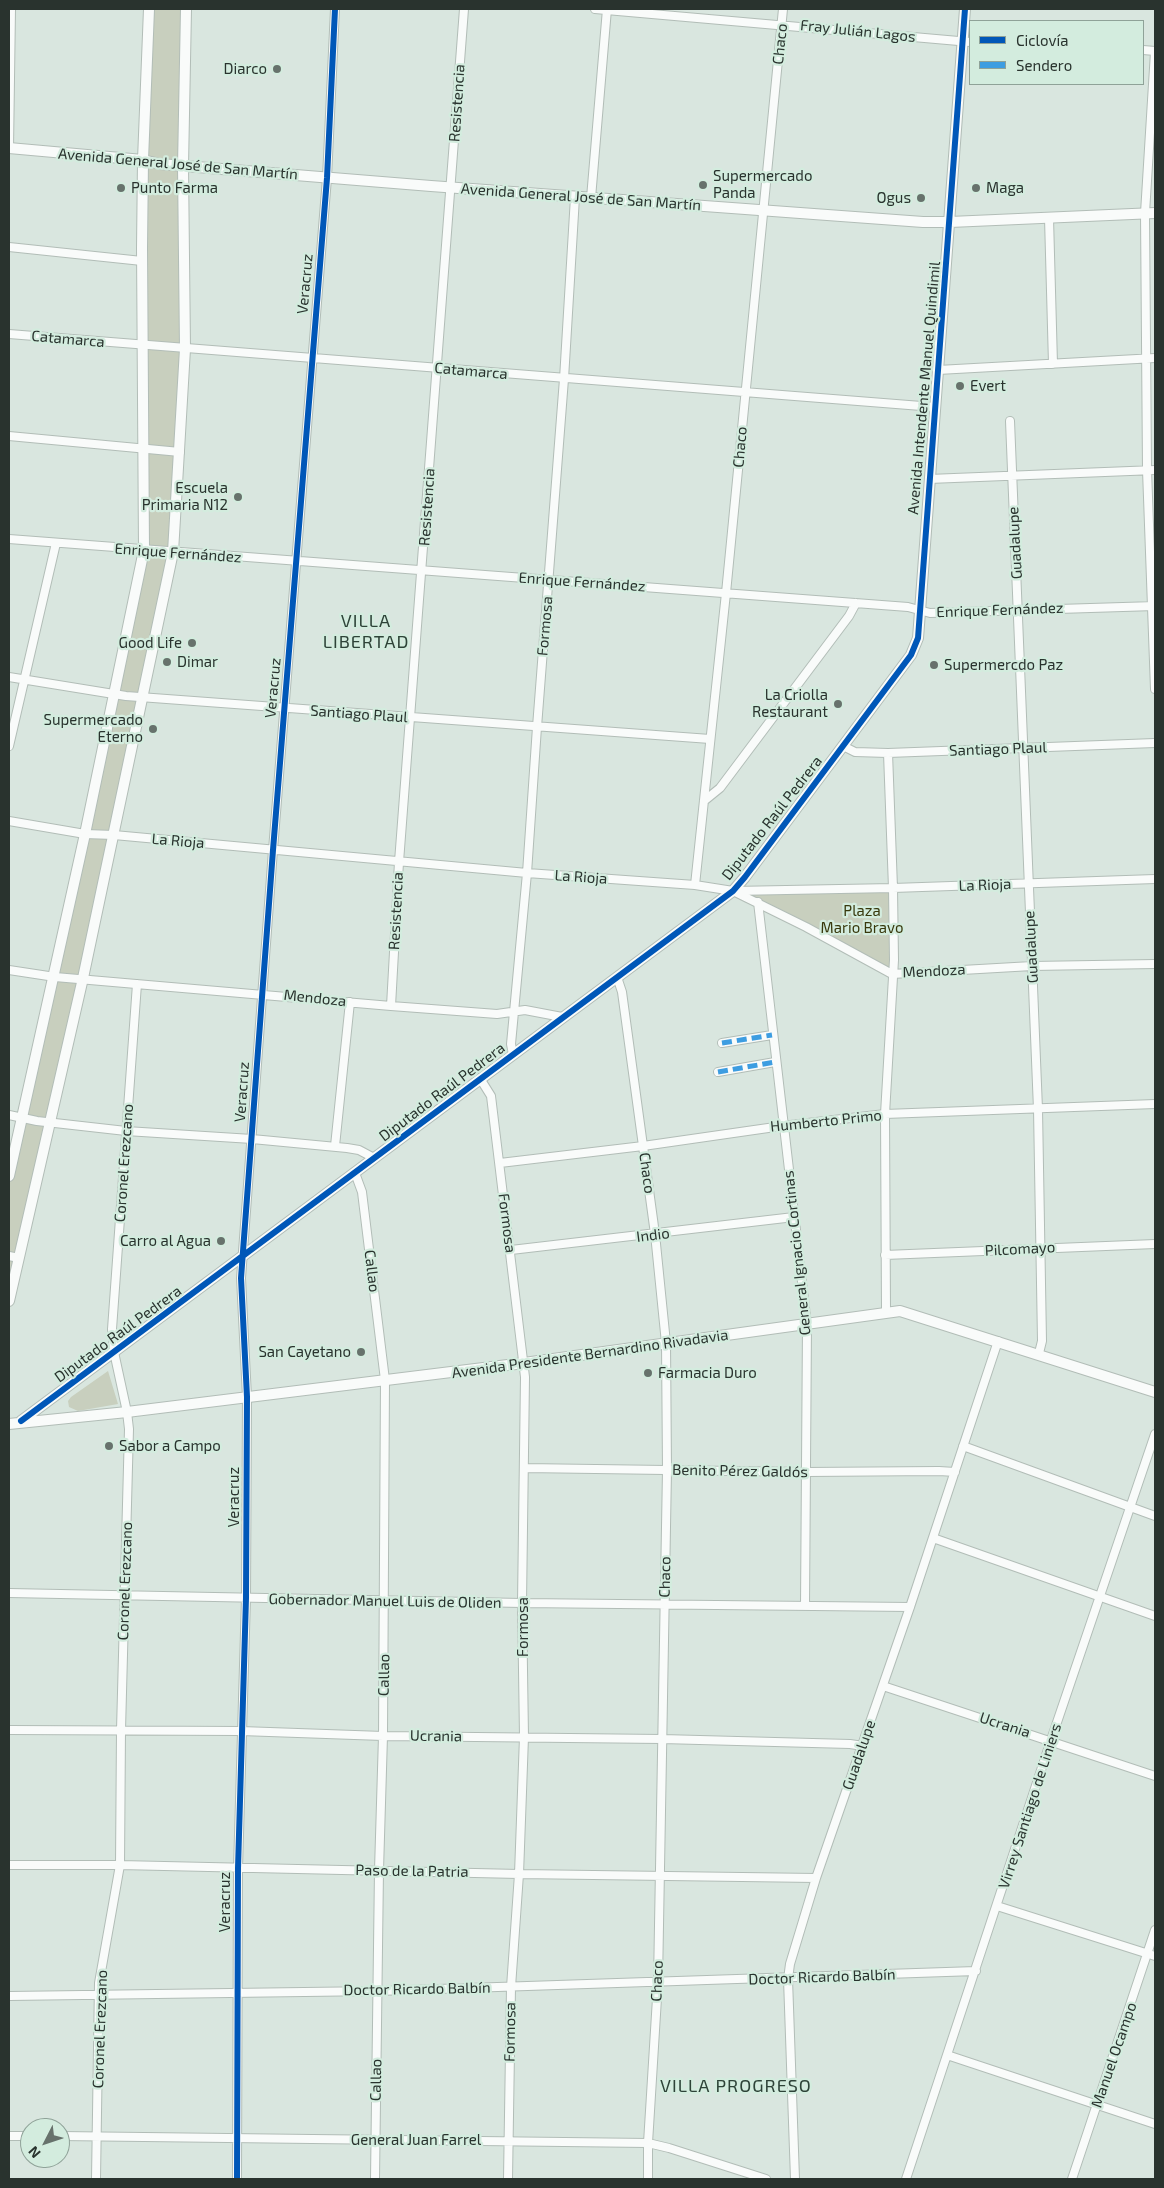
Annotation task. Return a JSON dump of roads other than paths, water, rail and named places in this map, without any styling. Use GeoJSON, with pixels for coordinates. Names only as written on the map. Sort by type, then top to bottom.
{"type":"FeatureCollection","features":[{"type":"Feature","properties":{"kind":"main road"},"geometry":{"type":"LineString","coordinates":[[9,1176],[55,977],[144,550],[142,261],[143,160],[149,9]]}},
{"type":"Feature","properties":{"kind":"main road"},"geometry":{"type":"LineString","coordinates":[[9,1301],[14,1257],[51,1122],[114,835],[172,552],[180,452],[185,350],[183,166],[186,9]]}},
{"type":"Feature","properties":{"kind":"main road","name":"Avenida Intendente Manuel Quindimil"},"geometry":{"type":"LineString","coordinates":[[843,746],[911,656],[918,638],[934,407],[966,42],[965,9]]}},
{"type":"Feature","properties":{"kind":"main road","name":"Avenida General José de San Martín"},"geometry":{"type":"LineString","coordinates":[[9,148],[143,160],[183,166],[451,188],[950,222],[1150,213]]}},
{"type":"Feature","properties":{"kind":"main road","name":"Diputado Raúl Pedrera"},"geometry":{"type":"LineString","coordinates":[[13,1422],[114,1352],[242,1258],[732,891],[745,877],[843,746]]}},
{"type":"Feature","properties":{"kind":"main road","name":"Avenida Presidente Bernardino Rivadavia"},"geometry":{"type":"LineString","coordinates":[[13,1422],[127,1412],[524,1363],[807,1325],[886,1311],[908,1312],[1155,1392]]}},
{"type":"Feature","properties":{"kind":"street"},"geometry":{"type":"LineString","coordinates":[[9,148],[11,9]]}},
{"type":"Feature","properties":{"kind":"street","name":"Veracruz"},"geometry":{"type":"LineString","coordinates":[[237,2179],[238,1868],[246,1598],[247,1397],[241,1278],[272,850],[327,178],[335,9]]}},
{"type":"Feature","properties":{"kind":"street","name":"Resistencia"},"geometry":{"type":"LineString","coordinates":[[390,1006],[399,862],[464,9]]}},
{"type":"Feature","properties":{"kind":"street","name":"Fray Julián Lagos"},"geometry":{"type":"LineString","coordinates":[[595,9],[782,24],[966,42]]}},
{"type":"Feature","properties":{"kind":"street"},"geometry":{"type":"LineString","coordinates":[[591,198],[607,9]]}},
{"type":"Feature","properties":{"kind":"street","name":"Chaco"},"geometry":{"type":"LineString","coordinates":[[695,884],[726,593],[783,9]]}},
{"type":"Feature","properties":{"kind":"street"},"geometry":{"type":"LineString","coordinates":[[1155,51],[1145,358],[1151,470],[1155,689]]}},
{"type":"Feature","properties":{"kind":"street","name":"Formosa"},"geometry":{"type":"LineString","coordinates":[[513,1055],[512,1044],[528,873],[537,727],[564,379],[575,197]]}},
{"type":"Feature","properties":{"kind":"street"},"geometry":{"type":"LineString","coordinates":[[1049,218],[1053,364]]}},
{"type":"Feature","properties":{"kind":"street"},"geometry":{"type":"LineString","coordinates":[[9,247],[142,261]]}},
{"type":"Feature","properties":{"kind":"street","name":"Catamarca"},"geometry":{"type":"LineString","coordinates":[[9,334],[185,350],[312,358],[934,407]]}},
{"type":"Feature","properties":{"kind":"street"},"geometry":{"type":"LineString","coordinates":[[938,370],[1155,358]]}},
{"type":"Feature","properties":{"kind":"street","name":"Guadalupe"},"geometry":{"type":"LineString","coordinates":[[1010,421],[1038,1109],[1042,1247],[1042,1341],[1039,1354]]}},
{"type":"Feature","properties":{"kind":"street"},"geometry":{"type":"LineString","coordinates":[[9,436],[180,452]]}},
{"type":"Feature","properties":{"kind":"street"},"geometry":{"type":"LineString","coordinates":[[929,479],[1151,470]]}},
{"type":"Feature","properties":{"kind":"street","name":"Enrique Fernández"},"geometry":{"type":"LineString","coordinates":[[9,539],[908,607],[930,613],[1153,606]]}},
{"type":"Feature","properties":{"kind":"street"},"geometry":{"type":"LineString","coordinates":[[9,746],[56,543]]}},
{"type":"Feature","properties":{"kind":"street"},"geometry":{"type":"LineString","coordinates":[[704,801],[720,788],[849,616],[856,604]]}},
{"type":"Feature","properties":{"kind":"street","name":"Santiago Plaul"},"geometry":{"type":"LineString","coordinates":[[9,677],[114,695],[710,740]]}},
{"type":"Feature","properties":{"kind":"street","name":"Santiago Plaul"},"geometry":{"type":"LineString","coordinates":[[843,746],[855,752],[888,753],[1155,743]]}},
{"type":"Feature","properties":{"kind":"street"},"geometry":{"type":"LineString","coordinates":[[886,1311],[885,1114],[894,960],[894,888],[888,753]]}},
{"type":"Feature","properties":{"kind":"street","name":"La Rioja"},"geometry":{"type":"LineString","coordinates":[[9,821],[85,834],[114,835],[528,873],[695,884],[732,891],[894,888],[1155,879]]}},
{"type":"Feature","properties":{"kind":"street","name":"Mendoza"},"geometry":{"type":"LineString","coordinates":[[732,891],[758,902],[892,974],[1032,966],[1155,964]]}},
{"type":"Feature","properties":{"kind":"street","name":"General Ignacio Cortinas"},"geometry":{"type":"LineString","coordinates":[[758,902],[782,1126],[807,1325],[805,1606]]}},
{"type":"Feature","properties":{"kind":"street","name":"Mendoza"},"geometry":{"type":"LineString","coordinates":[[9,970],[55,977],[262,993],[390,1006],[497,1014],[515,1012],[549,1013],[562,1017]]}},
{"type":"Feature","properties":{"kind":"street","name":"Chaco"},"geometry":{"type":"LineString","coordinates":[[617,977],[622,992],[655,1234],[666,1343],[667,1470],[658,1982],[648,2144],[648,2179]]}},
{"type":"Feature","properties":{"kind":"street","name":"Coronel Erezcano"},"geometry":{"type":"LineString","coordinates":[[96,2179],[99,1983],[120,1865],[120,1730],[127,1412],[114,1352],[112,1329],[137,984]]}},
{"type":"Feature","properties":{"kind":"street"},"geometry":{"type":"LineString","coordinates":[[334,1146],[350,1002]]}},
{"type":"Feature","properties":{"kind":"street"},"geometry":{"type":"LineString","coordinates":[[722,1043],[772,1035]]}},
{"type":"Feature","properties":{"kind":"street"},"geometry":{"type":"LineString","coordinates":[[718,1072],[775,1062]]}},
{"type":"Feature","properties":{"kind":"street","name":"Formosa"},"geometry":{"type":"LineString","coordinates":[[481,1080],[491,1096],[524,1363],[525,1468],[522,1603],[524,1737],[519,1874],[511,1987],[508,2179]]}},
{"type":"Feature","properties":{"kind":"street","name":"Humberto Primo"},"geometry":{"type":"LineString","coordinates":[[500,1164],[885,1114],[1155,1104]]}},
{"type":"Feature","properties":{"kind":"street"},"geometry":{"type":"LineString","coordinates":[[9,1115],[126,1131],[334,1146],[359,1150],[374,1158]]}},
{"type":"Feature","properties":{"kind":"street","name":"Callao"},"geometry":{"type":"LineString","coordinates":[[355,1173],[362,1192],[386,1380],[385,1600],[375,2179]]}},
{"type":"Feature","properties":{"kind":"street","name":"Indio"},"geometry":{"type":"LineString","coordinates":[[511,1250],[794,1217]]}},
{"type":"Feature","properties":{"kind":"street","name":"Pilcomayo"},"geometry":{"type":"LineString","coordinates":[[885,1255],[1042,1247],[1155,1244]]}},
{"type":"Feature","properties":{"kind":"street","name":"Guadalupe"},"geometry":{"type":"LineString","coordinates":[[795,2179],[788,1979],[790,1964],[816,1878],[910,1607],[998,1341]]}},
{"type":"Feature","properties":{"kind":"street","name":"Virrey Santiago de Liniers"},"geometry":{"type":"LineString","coordinates":[[906,2179],[1051,1740],[1155,1434]]}},
{"type":"Feature","properties":{"kind":"street"},"geometry":{"type":"LineString","coordinates":[[964,1446],[1155,1516]]}},
{"type":"Feature","properties":{"kind":"street","name":"Benito Pérez Galdós"},"geometry":{"type":"LineString","coordinates":[[525,1468],[955,1472]]}},
{"type":"Feature","properties":{"kind":"street"},"geometry":{"type":"LineString","coordinates":[[933,1538],[1155,1616]]}},
{"type":"Feature","properties":{"kind":"street","name":"Gobernador Manuel Luis de Oliden"},"geometry":{"type":"LineString","coordinates":[[9,1593],[522,1603],[910,1607]]}},
{"type":"Feature","properties":{"kind":"street","name":"Ucrania"},"geometry":{"type":"LineString","coordinates":[[883,1686],[1051,1740],[1155,1776]]}},
{"type":"Feature","properties":{"kind":"street","name":"Ucrania"},"geometry":{"type":"LineString","coordinates":[[9,1730],[241,1731],[383,1736],[662,1739],[862,1746]]}},
{"type":"Feature","properties":{"kind":"street","name":"Paso de la Patria"},"geometry":{"type":"LineString","coordinates":[[9,1865],[120,1865],[519,1874],[816,1878]]}},
{"type":"Feature","properties":{"kind":"street"},"geometry":{"type":"LineString","coordinates":[[997,1906],[1151,1955]]}},
{"type":"Feature","properties":{"kind":"street","name":"Manuel Ocampo"},"geometry":{"type":"LineString","coordinates":[[1072,2179],[1151,1955],[1155,1930]]}},
{"type":"Feature","properties":{"kind":"street","name":"Doctor Ricardo Balbín"},"geometry":{"type":"LineString","coordinates":[[9,1996],[378,1991],[788,1979],[976,1971]]}},
{"type":"Feature","properties":{"kind":"street"},"geometry":{"type":"LineString","coordinates":[[947,2055],[1155,2124]]}},
{"type":"Feature","properties":{"kind":"street","name":"General Juan Farrel"},"geometry":{"type":"LineString","coordinates":[[70,2136],[648,2144],[669,2148],[766,2179]]}},
{"type":"Feature","properties":{"kind":"place","name":"Diarco"},"geometry":{"type":"Point","coordinates":[277,69]}},
{"type":"Feature","properties":{"kind":"place","name":"Supermercado Panda"},"geometry":{"type":"Point","coordinates":[703,185]}},
{"type":"Feature","properties":{"kind":"place","name":"Punto Farma"},"geometry":{"type":"Point","coordinates":[121,188]}},
{"type":"Feature","properties":{"kind":"place","name":"Maga"},"geometry":{"type":"Point","coordinates":[976,188]}},
{"type":"Feature","properties":{"kind":"place","name":"Ogus"},"geometry":{"type":"Point","coordinates":[921,198]}},
{"type":"Feature","properties":{"kind":"place","name":"Evert"},"geometry":{"type":"Point","coordinates":[960,386]}},
{"type":"Feature","properties":{"kind":"place","name":"Escuela Primaria N12"},"geometry":{"type":"Point","coordinates":[238,497]}},
{"type":"Feature","properties":{"kind":"place","name":"Good Life"},"geometry":{"type":"Point","coordinates":[192,643]}},
{"type":"Feature","properties":{"kind":"place","name":"Dimar"},"geometry":{"type":"Point","coordinates":[167,662]}},
{"type":"Feature","properties":{"kind":"place","name":"Supermercdo Paz"},"geometry":{"type":"Point","coordinates":[934,665]}},
{"type":"Feature","properties":{"kind":"place","name":"La Criolla Restaurant"},"geometry":{"type":"Point","coordinates":[838,704]}},
{"type":"Feature","properties":{"kind":"place","name":"Supermercado Eterno"},"geometry":{"type":"Point","coordinates":[153,729]}},
{"type":"Feature","properties":{"kind":"place","name":"Carro al Agua"},"geometry":{"type":"Point","coordinates":[221,1241]}},
{"type":"Feature","properties":{"kind":"place","name":"San Cayetano"},"geometry":{"type":"Point","coordinates":[361,1352]}},
{"type":"Feature","properties":{"kind":"place","name":"Farmacia Duro"},"geometry":{"type":"Point","coordinates":[648,1373]}},
{"type":"Feature","properties":{"kind":"place","name":"Sabor a Campo"},"geometry":{"type":"Point","coordinates":[109,1446]}},
{"type":"Feature","properties":{"kind":"district","name":"VILLA LIBERTAD"},"geometry":{"type":"Point","coordinates":[366,631]}},
{"type":"Feature","properties":{"kind":"district","name":"VILLA PROGRESO"},"geometry":{"type":"Point","coordinates":[736,2086]}},
{"type":"Feature","properties":{"kind":"park label","name":"Plaza Mario Bravo"},"geometry":{"type":"Point","coordinates":[862,920]}}]}
